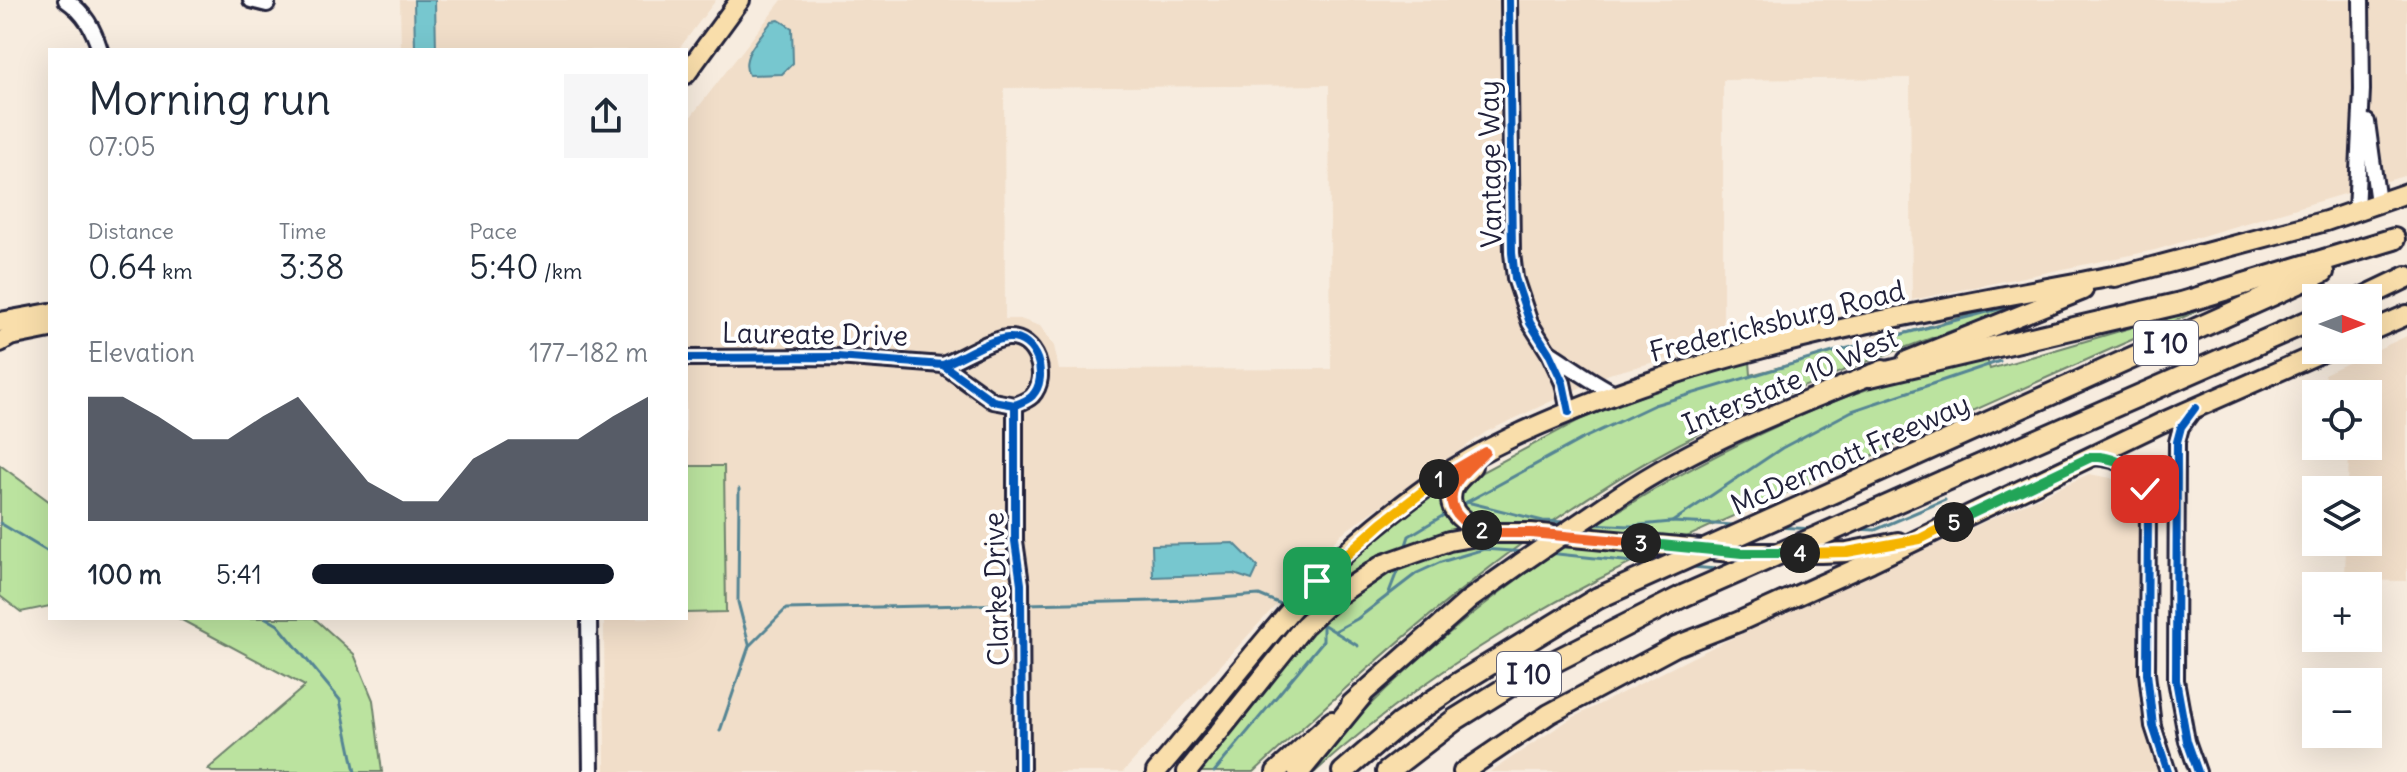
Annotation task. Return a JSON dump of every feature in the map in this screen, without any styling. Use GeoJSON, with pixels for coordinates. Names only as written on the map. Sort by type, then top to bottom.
{"type":"FeatureCollection","features":[{"type":"Feature","properties":{"kind":"highway"},"geometry":{"type":"LineString","coordinates":[[1870,376],[2181,303],[2400,236]]}},
{"type":"Feature","properties":{"kind":"highway","name":"McDermott Freeway"},"geometry":{"type":"LineString","coordinates":[[1343,772],[1399,724],[1459,683],[1598,598],[2400,236]]}},
{"type":"Feature","properties":{"kind":"highway"},"geometry":{"type":"LineString","coordinates":[[2382,289],[2407,277]]}},
{"type":"Feature","properties":{"kind":"highway","name":"I 10"},"geometry":{"type":"LineString","coordinates":[[1387,772],[1456,719],[1522,678],[1683,596],[2302,324]]}},
{"type":"Feature","properties":{"kind":"highway"},"geometry":{"type":"LineString","coordinates":[[1299,772],[1361,696]]}},
{"type":"Feature","properties":{"kind":"main road"},"geometry":{"type":"LineString","coordinates":[[688,71],[740,0]]}},
{"type":"Feature","properties":{"kind":"main road","name":"Interstate 10 West"},"geometry":{"type":"LineString","coordinates":[[1276,772],[1470,599],[1634,485],[1713,441],[2124,274],[2326,221],[2407,193]]}},
{"type":"Feature","properties":{"kind":"main road","name":"Fredericksburg Road"},"geometry":{"type":"LineString","coordinates":[[1156,772],[1317,581],[1382,523],[1436,481],[1485,452],[1569,412],[1701,364],[1960,305],[2124,274]]}},
{"type":"Feature","properties":{"kind":"main road"},"geometry":{"type":"LineString","coordinates":[[0,322],[48,313]]}},
{"type":"Feature","properties":{"kind":"main road"},"geometry":{"type":"LineString","coordinates":[[2382,326],[2407,315]]}},
{"type":"Feature","properties":{"kind":"main road"},"geometry":{"type":"LineString","coordinates":[[0,342],[48,330]]}},
{"type":"Feature","properties":{"kind":"main road"},"geometry":{"type":"LineString","coordinates":[[1463,772],[1549,714],[1662,653],[1765,610],[2302,361]]}},
{"type":"Feature","properties":{"kind":"main road"},"geometry":{"type":"LineString","coordinates":[[1485,452],[1454,485],[1452,505],[1465,523],[1493,533]]}},
{"type":"Feature","properties":{"kind":"main road"},"geometry":{"type":"LineString","coordinates":[[1187,772],[1304,626],[1338,595],[1384,564],[1449,541],[1493,533],[1531,533],[1742,553],[1847,552],[1920,539]]}},
{"type":"Feature","properties":{"kind":"street"},"geometry":{"type":"LineString","coordinates":[[66,0],[78,8],[91,25],[99,48]]}},
{"type":"Feature","properties":{"kind":"street"},"geometry":{"type":"LineString","coordinates":[[251,0],[267,4]]}},
{"type":"Feature","properties":{"kind":"street","name":"Vantage Way"},"geometry":{"type":"LineString","coordinates":[[1509,0],[1512,253],[1515,278],[1530,323],[1563,383],[1569,412]]}},
{"type":"Feature","properties":{"kind":"street"},"geometry":{"type":"LineString","coordinates":[[2356,211],[2362,90],[2361,0]]}},
{"type":"Feature","properties":{"kind":"street"},"geometry":{"type":"LineString","coordinates":[[2362,90],[2378,203]]}},
{"type":"Feature","properties":{"kind":"street","name":"Laureate Drive"},"geometry":{"type":"LineString","coordinates":[[688,358],[837,357],[943,365],[1010,338],[1021,340],[1038,360],[1040,373],[1032,396],[1015,405],[993,401],[943,365]]}},
{"type":"Feature","properties":{"kind":"street","name":"Vantage Way"},"geometry":{"type":"LineString","coordinates":[[1549,353],[1575,368],[1589,381],[1616,394]]}},
{"type":"Feature","properties":{"kind":"street","name":"Clarke Drive"},"geometry":{"type":"LineString","coordinates":[[1015,405],[1015,541],[1021,594],[1022,772]]}},
{"type":"Feature","properties":{"kind":"street"},"geometry":{"type":"LineString","coordinates":[[2195,408],[2181,427],[2177,442],[2176,680],[2187,741],[2198,772]]}},
{"type":"Feature","properties":{"kind":"street"},"geometry":{"type":"LineString","coordinates":[[2091,457],[2109,458],[2131,468],[2145,489],[2148,506],[2147,673],[2153,726],[2168,772]]}},
{"type":"Feature","properties":{"kind":"street"},"geometry":{"type":"LineString","coordinates":[[589,620],[591,772]]}},
{"type":"Feature","properties":{"kind":"shaded area"},"geometry":{"type":"Polygon","coordinates":[[[400,0],[716,0],[680,48],[401,48],[400,0]]]}},
{"type":"Feature","properties":{"kind":"shaded area"},"geometry":{"type":"Polygon","coordinates":[[[782,0],[2407,0],[2407,175],[2155,250],[1912,300],[1910,78],[1723,80],[1723,344],[1609,374],[1486,432],[1341,534],[1123,772],[605,772],[604,620],[688,620],[688,120],[782,0]],[[1329,85],[1004,88],[1005,319],[1020,319],[1040,326],[1054,346],[1059,370],[1331,369],[1329,85]]]}},
{"type":"Feature","properties":{"kind":"shaded area"},"geometry":{"type":"Polygon","coordinates":[[[2407,336],[2407,581],[2382,581],[2382,572],[2345,572],[2346,556],[2382,556],[2382,476],[2348,476],[2349,460],[2382,460],[2382,380],[2326,380],[2324,374],[2346,364],[2382,364],[2382,347],[2407,336]]]}},
{"type":"Feature","properties":{"kind":"shaded area"},"geometry":{"type":"Polygon","coordinates":[[[2089,474],[2111,478],[2128,490],[2137,508],[2137,672],[2141,712],[2157,772],[1490,772],[1570,719],[1715,646],[2089,474]]]}},
{"type":"Feature","properties":{"kind":"green space"},"geometry":{"type":"Polygon","coordinates":[[[2021,301],[2021,306],[1848,369],[1763,404],[1679,444],[1620,477],[1509,553],[1456,594],[1254,772],[1194,772],[1332,605],[1319,591],[1356,556],[1432,496],[1581,419],[1707,371],[1750,361],[1751,375],[2021,301]]]}},
{"type":"Feature","properties":{"kind":"green space"},"geometry":{"type":"Polygon","coordinates":[[[2216,303],[1632,562],[1524,620],[1451,666],[1381,717],[1315,772],[1305,772],[1361,713],[1481,607],[1544,560],[1679,475],[1751,438],[1884,383],[1985,353],[1990,369],[2130,328],[2130,320],[2216,303]]]}},
{"type":"Feature","properties":{"kind":"green space"},"geometry":{"type":"Polygon","coordinates":[[[0,465],[48,501],[48,606],[21,612],[0,596],[0,465]]]}},
{"type":"Feature","properties":{"kind":"green space"},"geometry":{"type":"Polygon","coordinates":[[[688,466],[724,466],[726,612],[688,613],[688,466]]]}},
{"type":"Feature","properties":{"kind":"green space"},"geometry":{"type":"Polygon","coordinates":[[[182,620],[316,620],[354,654],[373,700],[382,772],[212,772],[208,769],[305,686],[182,620]]]}},
{"type":"Feature","properties":{"kind":"water"},"geometry":{"type":"Polygon","coordinates":[[[414,0],[435,0],[436,48],[415,48],[414,0]]]}},
{"type":"Feature","properties":{"kind":"water"},"geometry":{"type":"Polygon","coordinates":[[[779,20],[792,28],[793,63],[782,74],[749,75],[746,68],[753,46],[772,21],[779,20]]]}},
{"type":"Feature","properties":{"kind":"water"},"geometry":{"type":"Polygon","coordinates":[[[1234,543],[1258,567],[1252,580],[1234,574],[1153,577],[1152,545],[1234,543]]]}},
{"type":"Feature","properties":{"kind":"waterway"},"geometry":{"type":"LineString","coordinates":[[1467,502],[1582,439],[1654,405],[1833,352],[2011,306]]}},
{"type":"Feature","properties":{"kind":"waterway"},"geometry":{"type":"LineString","coordinates":[[1672,522],[1782,448],[1852,411],[2000,361]]}},
{"type":"Feature","properties":{"kind":"waterway"},"geometry":{"type":"LineString","coordinates":[[739,489],[738,602],[749,644]]}},
{"type":"Feature","properties":{"kind":"waterway"},"geometry":{"type":"LineString","coordinates":[[1855,529],[1875,530],[1945,500]]}},
{"type":"Feature","properties":{"kind":"waterway"},"geometry":{"type":"LineString","coordinates":[[1462,505],[1467,502],[1543,521],[1568,522]]}},
{"type":"Feature","properties":{"kind":"waterway"},"geometry":{"type":"LineString","coordinates":[[1406,545],[1409,536],[1444,515]]}},
{"type":"Feature","properties":{"kind":"waterway"},"geometry":{"type":"LineString","coordinates":[[1591,524],[1630,526],[1671,522],[1735,525]]}},
{"type":"Feature","properties":{"kind":"waterway"},"geometry":{"type":"LineString","coordinates":[[0,523],[48,552]]}},
{"type":"Feature","properties":{"kind":"waterway"},"geometry":{"type":"LineString","coordinates":[[1775,527],[1815,529]]}},
{"type":"Feature","properties":{"kind":"waterway"},"geometry":{"type":"LineString","coordinates":[[1335,631],[1357,619],[1417,573],[1441,562],[1484,549],[1525,552]]}},
{"type":"Feature","properties":{"kind":"waterway"},"geometry":{"type":"LineString","coordinates":[[1548,553],[1652,564]]}},
{"type":"Feature","properties":{"kind":"waterway"},"geometry":{"type":"LineString","coordinates":[[1692,567],[1716,569]]}},
{"type":"Feature","properties":{"kind":"waterway"},"geometry":{"type":"LineString","coordinates":[[1388,595],[1398,569]]}},
{"type":"Feature","properties":{"kind":"waterway"},"geometry":{"type":"LineString","coordinates":[[1026,604],[1195,600],[1259,595],[1281,604]]}},
{"type":"Feature","properties":{"kind":"waterway"},"geometry":{"type":"LineString","coordinates":[[720,731],[749,646],[786,609],[1015,604]]}},
{"type":"Feature","properties":{"kind":"waterway"},"geometry":{"type":"LineString","coordinates":[[269,620],[278,625],[340,700],[355,772]]}},
{"type":"Feature","properties":{"kind":"waterway"},"geometry":{"type":"LineString","coordinates":[[1214,772],[1323,641],[1323,625]]}},
{"type":"Feature","properties":{"kind":"waterway"},"geometry":{"type":"LineString","coordinates":[[1324,625],[1358,646]]}},
{"type":"Feature","properties":{"kind":"cycle path"},"geometry":{"type":"LineString","coordinates":[[1509,0],[1512,253],[1515,278],[1530,323],[1563,383],[1569,412]]}},
{"type":"Feature","properties":{"kind":"cycle path"},"geometry":{"type":"LineString","coordinates":[[1018,339],[1033,350],[1040,379],[1032,396],[1015,405],[993,401],[943,365],[993,342],[1018,339]]}},
{"type":"Feature","properties":{"kind":"cycle path"},"geometry":{"type":"LineString","coordinates":[[688,358],[837,357],[943,365]]}},
{"type":"Feature","properties":{"kind":"cycle path"},"geometry":{"type":"LineString","coordinates":[[1015,405],[1015,541],[1021,584],[1022,772]]}},
{"type":"Feature","properties":{"kind":"cycle path"},"geometry":{"type":"LineString","coordinates":[[2195,408],[2181,427],[2177,442],[2176,680],[2187,741],[2198,772]]}},
{"type":"Feature","properties":{"kind":"cycle path"},"geometry":{"type":"LineString","coordinates":[[2091,457],[2114,460],[2137,475],[2148,506],[2147,673],[2153,726],[2168,772]]}},
{"type":"Feature","properties":{"kind":"route"},"geometry":{"type":"LineString","coordinates":[[1317,581],[1382,523],[1436,481],[1485,452],[1454,485],[1452,505],[1459,518],[1475,528],[1493,533],[1531,533],[1742,553],[1847,552],[1920,539],[2091,457],[2109,458],[2131,468],[2145,489]]}}]}
